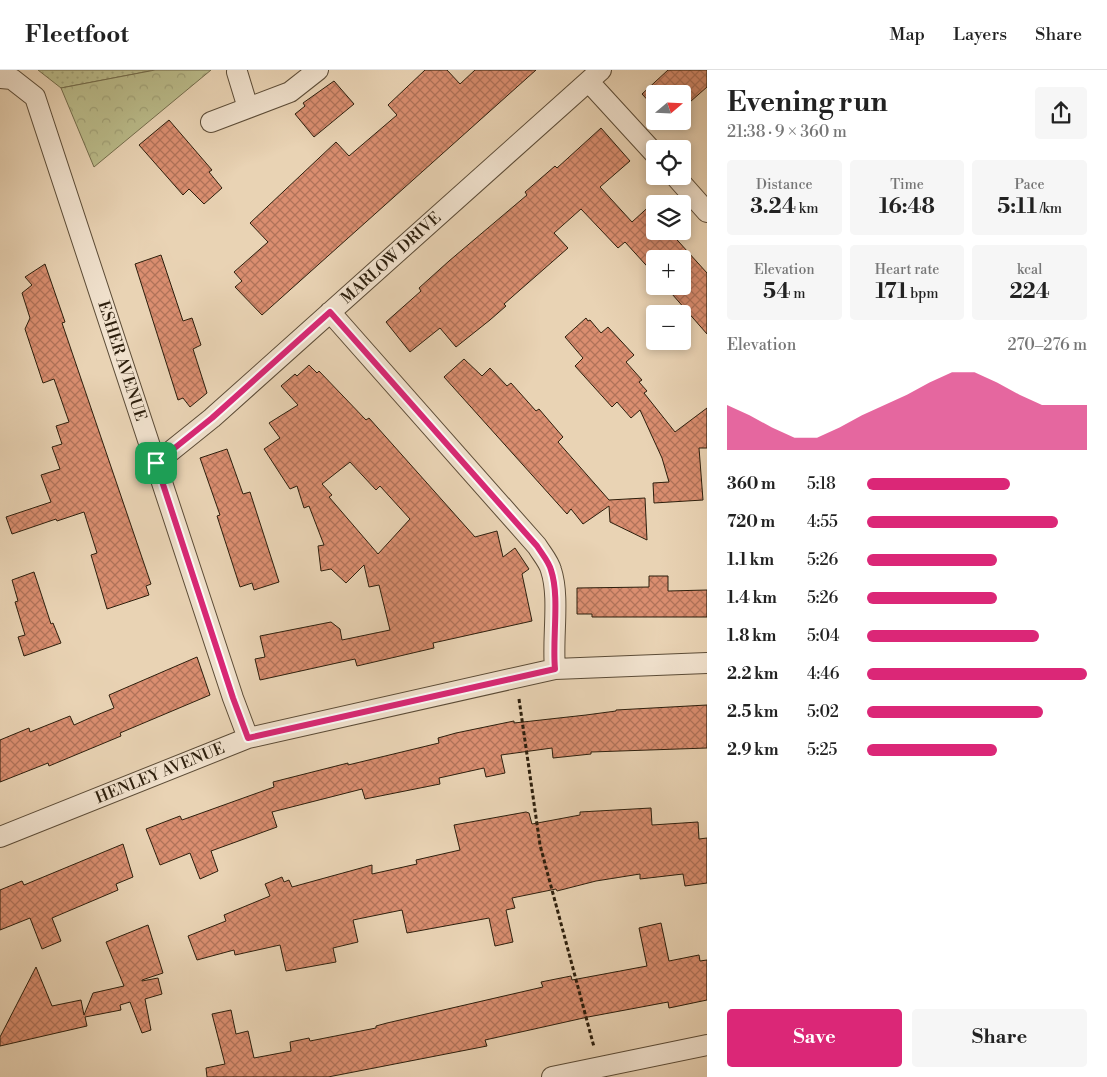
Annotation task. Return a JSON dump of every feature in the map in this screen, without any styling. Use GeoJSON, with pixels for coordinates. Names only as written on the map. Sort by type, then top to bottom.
{"type":"FeatureCollection","features":[{"type":"Feature","properties":{"kind":"street"},"geometry":{"type":"LineString","coordinates":[[211,122],[290,92],[318,70]]}},
{"type":"Feature","properties":{"kind":"street"},"geometry":{"type":"LineString","coordinates":[[237,72],[248,108]]}},
{"type":"Feature","properties":{"kind":"street"},"geometry":{"type":"LineString","coordinates":[[595,76],[646,142]]}},
{"type":"Feature","properties":{"kind":"street","name":"MARLOW DRIVE"},"geometry":{"type":"LineString","coordinates":[[156,463],[212,418],[595,76]]}},
{"type":"Feature","properties":{"kind":"street","name":"ESHER AVENUE"},"geometry":{"type":"LineString","coordinates":[[6,78],[35,97],[233,698],[248,738]]}},
{"type":"Feature","properties":{"kind":"street"},"geometry":{"type":"LineString","coordinates":[[683,185],[707,212]]}},
{"type":"Feature","properties":{"kind":"street"},"geometry":{"type":"LineString","coordinates":[[330,312],[537,546],[551,568],[554,582],[553,650],[555,669]]}},
{"type":"Feature","properties":{"kind":"street","name":"HENLEY AVENUE"},"geometry":{"type":"LineString","coordinates":[[0,837],[248,738],[515,676],[555,669],[707,663]]}},
{"type":"Feature","properties":{"kind":"street"},"geometry":{"type":"LineString","coordinates":[[552,1077],[707,1045]]}},
{"type":"Feature","properties":{"kind":"path"},"geometry":{"type":"LineString","coordinates":[[515,676],[540,845],[594,1044],[595,1068]]}},
{"type":"Feature","properties":{"kind":"green space"},"geometry":{"type":"Polygon","coordinates":[[[38,70],[155,70],[61,88],[38,70]]]}},
{"type":"Feature","properties":{"kind":"green space"},"geometry":{"type":"Polygon","coordinates":[[[155,70],[211,70],[94,167],[61,88],[155,70]]]}},
{"type":"Feature","properties":{"kind":"building"},"geometry":{"type":"Polygon","coordinates":[[[425,70],[447,70],[460,84],[475,70],[536,70],[262,315],[235,287],[242,281],[234,272],[268,242],[250,223],[336,142],[349,156],[397,115],[388,105],[425,70]]]}},
{"type":"Feature","properties":{"kind":"building"},"geometry":{"type":"Polygon","coordinates":[[[668,70],[707,70],[707,87],[691,101],[691,85],[652,85],[668,70]]]}},
{"type":"Feature","properties":{"kind":"building"},"geometry":{"type":"Polygon","coordinates":[[[334,81],[354,104],[314,137],[295,114],[305,106],[303,103],[334,81]]]}},
{"type":"Feature","properties":{"kind":"building"},"geometry":{"type":"Polygon","coordinates":[[[646,90],[646,98],[642,94],[646,90]]]}},
{"type":"Feature","properties":{"kind":"building"},"geometry":{"type":"Polygon","coordinates":[[[169,120],[212,170],[209,172],[222,188],[204,204],[189,189],[183,195],[139,145],[169,120]]]}},
{"type":"Feature","properties":{"kind":"building"},"geometry":{"type":"Polygon","coordinates":[[[601,128],[630,161],[600,187],[632,222],[646,209],[646,240],[677,240],[686,250],[646,250],[646,265],[625,242],[618,248],[581,209],[554,233],[568,248],[504,304],[506,306],[490,320],[456,347],[440,328],[410,352],[386,322],[421,291],[419,288],[527,195],[525,192],[555,166],[557,168],[601,128]]]}},
{"type":"Feature","properties":{"kind":"building"},"geometry":{"type":"Polygon","coordinates":[[[161,255],[183,321],[192,318],[201,345],[193,349],[207,393],[190,407],[183,398],[178,400],[135,264],[161,255]]]}},
{"type":"Feature","properties":{"kind":"building"},"geometry":{"type":"Polygon","coordinates":[[[691,255],[707,273],[707,334],[691,316],[691,305],[682,305],[673,295],[691,295],[691,255]]]}},
{"type":"Feature","properties":{"kind":"building"},"geometry":{"type":"Polygon","coordinates":[[[45,264],[65,322],[62,323],[151,584],[146,586],[149,595],[107,609],[91,555],[97,553],[84,512],[12,534],[6,517],[51,502],[41,475],[60,469],[52,447],[62,444],[56,426],[69,422],[54,379],[43,383],[25,329],[30,318],[22,293],[32,285],[25,277],[45,264]]]}},
{"type":"Feature","properties":{"kind":"building"},"geometry":{"type":"Polygon","coordinates":[[[586,318],[601,333],[608,327],[634,355],[626,362],[642,380],[639,382],[647,391],[644,393],[675,432],[707,408],[707,448],[699,448],[703,500],[654,503],[653,483],[669,482],[662,458],[640,410],[631,418],[617,402],[612,407],[575,366],[583,358],[565,337],[586,318]]]}},
{"type":"Feature","properties":{"kind":"building"},"geometry":{"type":"Polygon","coordinates":[[[464,359],[482,376],[490,368],[507,386],[511,383],[536,411],[539,409],[563,437],[558,442],[609,500],[645,498],[647,540],[610,522],[609,506],[583,524],[571,509],[567,514],[444,377],[464,359]]]}},
{"type":"Feature","properties":{"kind":"building"},"geometry":{"type":"Polygon","coordinates":[[[309,365],[317,373],[319,371],[366,420],[369,418],[475,537],[497,531],[503,557],[515,548],[529,569],[522,574],[532,621],[433,643],[434,648],[357,666],[355,659],[260,680],[255,659],[265,657],[260,636],[331,622],[340,629],[342,640],[390,630],[379,585],[369,587],[364,565],[346,583],[331,569],[321,571],[318,546],[324,545],[309,506],[304,508],[297,486],[290,489],[264,449],[280,438],[269,423],[298,405],[281,386],[295,374],[297,376],[309,365]],[[350,462],[322,484],[332,495],[329,497],[378,554],[410,519],[380,486],[376,490],[350,462]]]}},
{"type":"Feature","properties":{"kind":"building"},"geometry":{"type":"Polygon","coordinates":[[[227,449],[243,494],[250,492],[279,582],[254,590],[252,583],[240,587],[217,516],[220,515],[200,458],[227,449]]]}},
{"type":"Feature","properties":{"kind":"building"},"geometry":{"type":"Polygon","coordinates":[[[34,572],[51,624],[53,623],[61,643],[24,656],[18,637],[25,635],[15,602],[18,601],[12,580],[34,572]]]}},
{"type":"Feature","properties":{"kind":"building"},"geometry":{"type":"Polygon","coordinates":[[[649,576],[668,576],[668,591],[707,590],[707,617],[592,617],[592,614],[577,614],[577,588],[649,587],[649,576]]]}},
{"type":"Feature","properties":{"kind":"building"},"geometry":{"type":"Polygon","coordinates":[[[197,657],[210,695],[120,733],[121,736],[49,766],[48,763],[0,782],[0,740],[29,728],[30,732],[70,716],[74,725],[114,708],[109,695],[197,657]]]}},
{"type":"Feature","properties":{"kind":"building"},"geometry":{"type":"Polygon","coordinates":[[[707,705],[707,748],[591,752],[591,754],[553,758],[552,748],[501,755],[505,773],[486,777],[484,768],[439,778],[440,784],[365,799],[362,789],[272,812],[277,827],[211,851],[218,871],[200,879],[190,853],[160,865],[146,829],[180,816],[182,820],[274,787],[273,782],[439,743],[438,738],[456,733],[514,721],[514,723],[616,710],[707,705]]]}},
{"type":"Feature","properties":{"kind":"building"},"geometry":{"type":"Polygon","coordinates":[[[651,808],[652,825],[698,822],[699,839],[707,838],[707,883],[685,886],[683,874],[640,879],[640,874],[512,898],[515,908],[506,910],[513,942],[495,946],[489,918],[407,933],[402,910],[353,920],[358,942],[333,948],[336,962],[286,971],[280,945],[235,955],[234,950],[197,960],[188,936],[226,921],[224,915],[270,896],[265,884],[282,877],[284,882],[289,880],[292,887],[372,865],[372,874],[417,864],[416,860],[460,850],[454,825],[526,812],[529,813],[532,824],[580,815],[580,812],[651,808]]]}},
{"type":"Feature","properties":{"kind":"building"},"geometry":{"type":"Polygon","coordinates":[[[123,844],[133,877],[116,884],[118,890],[52,918],[61,941],[42,949],[30,918],[0,930],[0,890],[22,881],[24,885],[123,844]]]}},
{"type":"Feature","properties":{"kind":"building"},"geometry":{"type":"Polygon","coordinates":[[[661,923],[669,961],[699,955],[700,961],[707,960],[707,1000],[669,1008],[668,1002],[588,1017],[485,1040],[487,1046],[328,1077],[207,1077],[206,1068],[225,1064],[212,1014],[231,1010],[236,1034],[248,1031],[254,1058],[291,1051],[290,1042],[309,1038],[310,1041],[376,1028],[376,1026],[387,1023],[543,987],[541,982],[571,976],[572,980],[647,966],[639,928],[661,923]]]}},
{"type":"Feature","properties":{"kind":"building"},"geometry":{"type":"Polygon","coordinates":[[[148,925],[163,973],[142,980],[158,978],[162,994],[145,999],[151,1030],[142,1033],[130,1002],[120,1005],[121,1010],[85,1017],[87,1026],[0,1046],[0,1037],[36,967],[52,1006],[81,1000],[84,1015],[93,993],[124,986],[106,942],[148,925]]]}},
{"type":"Feature","properties":{"kind":"route"},"geometry":{"type":"LineString","coordinates":[[330,312],[537,546],[551,568],[554,582],[553,650],[555,669],[515,676],[248,738],[233,698],[156,463],[212,418],[330,312]]}}]}
